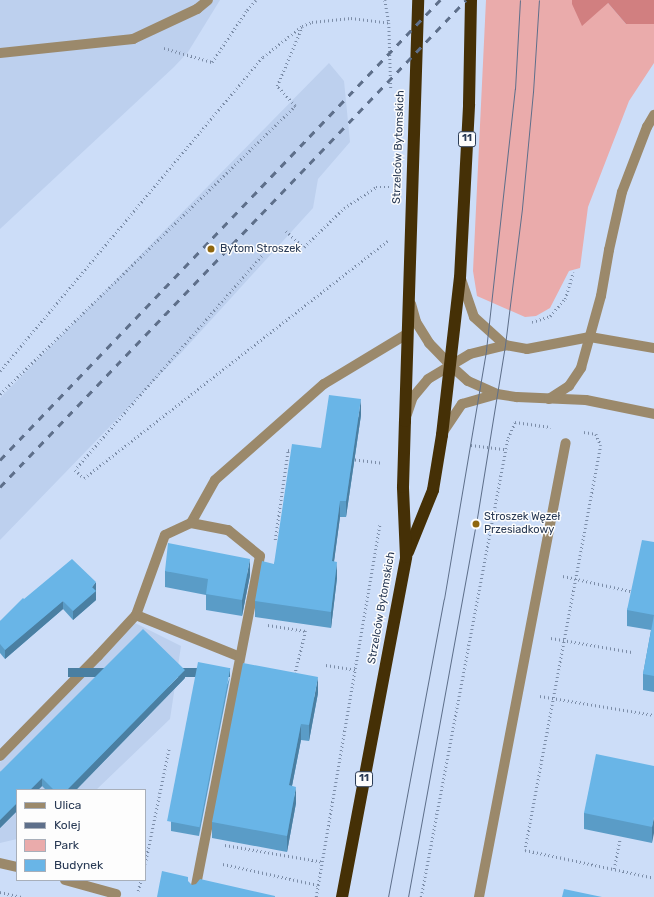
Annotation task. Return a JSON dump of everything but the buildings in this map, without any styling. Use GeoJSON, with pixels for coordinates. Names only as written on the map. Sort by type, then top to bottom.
{"type":"FeatureCollection","features":[{"type":"Feature","properties":{"kind":"highway","name":"Strzelców Bytomskich"},"geometry":{"type":"LineString","coordinates":[[342,897],[406,557],[403,487],[405,468],[404,421],[418,0]]}},
{"type":"Feature","properties":{"kind":"highway","name":"11"},"geometry":{"type":"LineString","coordinates":[[406,557],[433,490],[442,435],[460,278],[469,104],[470,0]]}},
{"type":"Feature","properties":{"kind":"street"},"geometry":{"type":"LineString","coordinates":[[0,53],[133,39],[197,9],[208,0]]}},
{"type":"Feature","properties":{"kind":"street"},"geometry":{"type":"LineString","coordinates":[[549,399],[569,386],[581,368],[601,296],[609,250],[622,192],[647,127],[654,115]]}},
{"type":"Feature","properties":{"kind":"street"},"geometry":{"type":"LineString","coordinates":[[460,278],[474,317],[505,345]]}},
{"type":"Feature","properties":{"kind":"street","name":"Strzelców Bytomskich"},"geometry":{"type":"LineString","coordinates":[[408,295],[419,328],[429,343],[468,381],[497,394]]}},
{"type":"Feature","properties":{"kind":"street"},"geometry":{"type":"LineString","coordinates":[[191,523],[215,480],[324,384],[407,334]]}},
{"type":"Feature","properties":{"kind":"street"},"geometry":{"type":"LineString","coordinates":[[404,421],[413,397],[428,379],[470,354],[505,345],[527,349],[590,337],[654,348]]}},
{"type":"Feature","properties":{"kind":"street"},"geometry":{"type":"LineString","coordinates":[[442,435],[452,417],[462,404],[497,394],[517,397],[586,400],[654,414]]}},
{"type":"Feature","properties":{"kind":"street"},"geometry":{"type":"LineString","coordinates":[[478,897],[566,443]]}},
{"type":"Feature","properties":{"kind":"street"},"geometry":{"type":"LineString","coordinates":[[0,756],[136,615],[165,535],[191,523],[228,530],[260,556],[194,897]]}},
{"type":"Feature","properties":{"kind":"street"},"geometry":{"type":"LineString","coordinates":[[136,615],[240,657]]}},
{"type":"Feature","properties":{"kind":"street"},"geometry":{"type":"LineString","coordinates":[[0,862],[16,867]]}},
{"type":"Feature","properties":{"kind":"street"},"geometry":{"type":"LineString","coordinates":[[69,881],[116,894]]}},
{"type":"Feature","properties":{"kind":"path"},"geometry":{"type":"LineString","coordinates":[[133,39],[212,62],[247,10],[256,0]]}},
{"type":"Feature","properties":{"kind":"path"},"geometry":{"type":"LineString","coordinates":[[385,0],[389,23],[391,97]]}},
{"type":"Feature","properties":{"kind":"path"},"geometry":{"type":"LineString","coordinates":[[0,371],[263,57],[302,26],[312,22],[351,18],[389,23]]}},
{"type":"Feature","properties":{"kind":"path"},"geometry":{"type":"LineString","coordinates":[[0,394],[295,106],[277,86],[281,72],[302,26]]}},
{"type":"Feature","properties":{"kind":"path"},"geometry":{"type":"LineString","coordinates":[[390,179],[390,194]]}},
{"type":"Feature","properties":{"kind":"path"},"geometry":{"type":"LineString","coordinates":[[286,232],[304,247],[344,208],[376,188],[390,186]]}},
{"type":"Feature","properties":{"kind":"path"},"geometry":{"type":"LineString","coordinates":[[262,256],[75,470],[84,478],[389,240],[389,247]]}},
{"type":"Feature","properties":{"kind":"path"},"geometry":{"type":"LineString","coordinates":[[532,322],[550,316],[565,299],[573,272]]}},
{"type":"Feature","properties":{"kind":"path"},"geometry":{"type":"LineString","coordinates":[[421,897],[505,449],[515,422],[554,428]]}},
{"type":"Feature","properties":{"kind":"path"},"geometry":{"type":"LineString","coordinates":[[582,432],[596,434],[602,444],[525,850],[654,878]]}},
{"type":"Feature","properties":{"kind":"path"},"geometry":{"type":"LineString","coordinates":[[471,445],[505,449]]}},
{"type":"Feature","properties":{"kind":"path"},"geometry":{"type":"LineString","coordinates":[[274,545],[288,450],[296,452]]}},
{"type":"Feature","properties":{"kind":"path"},"geometry":{"type":"LineString","coordinates":[[350,459],[388,464]]}},
{"type":"Feature","properties":{"kind":"path"},"geometry":{"type":"LineString","coordinates":[[316,897],[381,521]]}},
{"type":"Feature","properties":{"kind":"path"},"geometry":{"type":"LineString","coordinates":[[541,572],[576,578],[630,591]]}},
{"type":"Feature","properties":{"kind":"path"},"geometry":{"type":"LineString","coordinates":[[262,624],[306,631],[295,674],[288,672]]}},
{"type":"Feature","properties":{"kind":"path"},"geometry":{"type":"LineString","coordinates":[[529,634],[632,652]]}},
{"type":"Feature","properties":{"kind":"path"},"geometry":{"type":"LineString","coordinates":[[326,665],[356,670]]}},
{"type":"Feature","properties":{"kind":"path"},"geometry":{"type":"LineString","coordinates":[[518,691],[554,699],[654,715]]}},
{"type":"Feature","properties":{"kind":"path"},"geometry":{"type":"LineString","coordinates":[[146,859],[169,748]]}},
{"type":"Feature","properties":{"kind":"path"},"geometry":{"type":"LineString","coordinates":[[614,869],[620,839]]}},
{"type":"Feature","properties":{"kind":"path"},"geometry":{"type":"LineString","coordinates":[[219,844],[323,862]]}},
{"type":"Feature","properties":{"kind":"path"},"geometry":{"type":"LineString","coordinates":[[220,870],[221,864],[318,885]]}},
{"type":"Feature","properties":{"kind":"path"},"geometry":{"type":"LineString","coordinates":[[137,897],[141,881]]}},
{"type":"Feature","properties":{"kind":"path"},"geometry":{"type":"LineString","coordinates":[[0,892],[21,897]]}},
{"type":"Feature","properties":{"kind":"shaded area"},"geometry":{"type":"Polygon","coordinates":[[[0,0],[220,0],[188,52],[174,67],[0,229],[0,0]]]}},
{"type":"Feature","properties":{"kind":"shaded area"},"geometry":{"type":"Polygon","coordinates":[[[572,0],[654,0],[654,24],[626,24],[608,3],[582,26],[572,4],[572,0]]]}},
{"type":"Feature","properties":{"kind":"shaded area"},"geometry":{"type":"Polygon","coordinates":[[[329,63],[344,81],[350,142],[318,179],[313,208],[181,353],[0,540],[0,398],[329,63]]]}},
{"type":"Feature","properties":{"kind":"shaded area"},"geometry":{"type":"Polygon","coordinates":[[[135,623],[181,646],[170,719],[97,789],[16,789],[16,839],[0,843],[0,762],[135,623]]]}},
{"type":"Feature","properties":{"kind":"green space"},"geometry":{"type":"Polygon","coordinates":[[[486,0],[572,0],[572,4],[608,3],[626,24],[654,24],[654,63],[629,101],[588,207],[580,268],[569,271],[550,308],[536,316],[525,317],[477,296],[473,271],[486,0]]]}},
{"type":"Feature","properties":{"kind":"tram line"},"geometry":{"type":"LineString","coordinates":[[388,897],[444,599],[486,350],[515,89],[520,0]]}},
{"type":"Feature","properties":{"kind":"tram line"},"geometry":{"type":"LineString","coordinates":[[408,897],[476,524],[505,345],[522,208],[533,92],[539,0]]}},
{"type":"Feature","properties":{"kind":"railway"},"geometry":{"type":"LineString","coordinates":[[0,460],[440,0]]}},
{"type":"Feature","properties":{"kind":"railway"},"geometry":{"type":"LineString","coordinates":[[0,487],[466,0]]}},
{"type":"Feature","properties":{"kind":"place","name":"Bytom Stroszek"},"geometry":{"type":"Point","coordinates":[211,249]}},
{"type":"Feature","properties":{"kind":"place","name":"Stroszek Węzeł Przesiadkowy"},"geometry":{"type":"Point","coordinates":[476,524]}}]}
